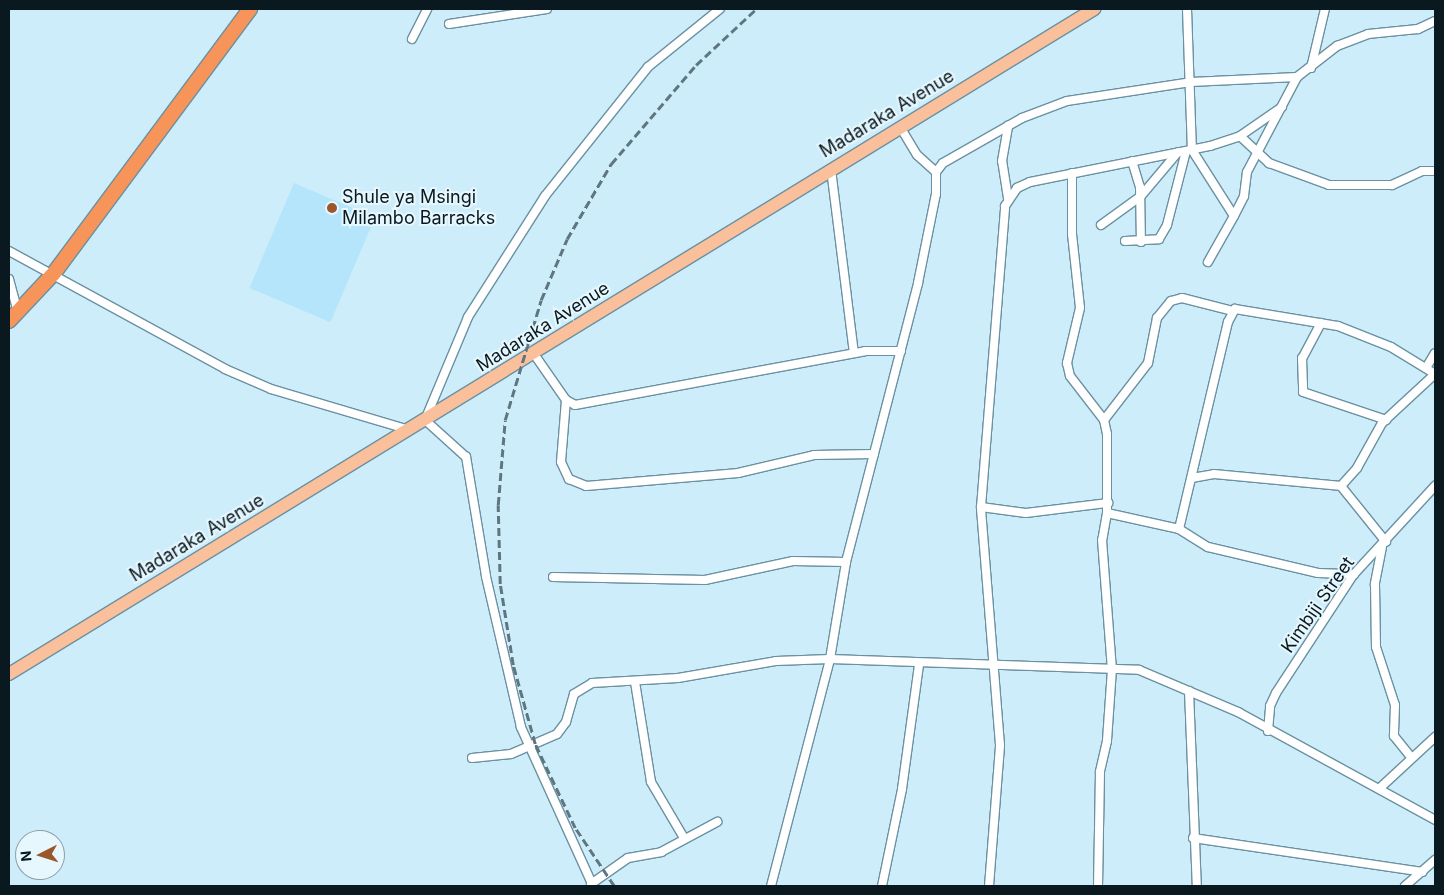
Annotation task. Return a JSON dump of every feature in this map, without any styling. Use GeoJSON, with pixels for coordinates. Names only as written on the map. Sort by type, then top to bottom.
{"type":"FeatureCollection","features":[{"type":"Feature","properties":{"kind":"highway"},"geometry":{"type":"LineString","coordinates":[[9,321],[17,309],[54,273],[250,9]]}},
{"type":"Feature","properties":{"kind":"main road","name":"Madaraka Avenue"},"geometry":{"type":"LineString","coordinates":[[9,674],[534,354],[831,169],[1094,9]]}},
{"type":"Feature","properties":{"kind":"street"},"geometry":{"type":"LineString","coordinates":[[412,40],[427,9]]}},
{"type":"Feature","properties":{"kind":"street"},"geometry":{"type":"LineString","coordinates":[[449,24],[547,9]]}},
{"type":"Feature","properties":{"kind":"street"},"geometry":{"type":"LineString","coordinates":[[717,822],[661,852],[620,862],[592,885],[530,746],[510,682],[466,457],[424,420],[468,317],[545,196],[648,67],[720,9]]}},
{"type":"Feature","properties":{"kind":"street"},"geometry":{"type":"LineString","coordinates":[[1125,241],[1141,242],[1159,239],[1167,225],[1186,151],[1191,82],[1187,9]]}},
{"type":"Feature","properties":{"kind":"street"},"geometry":{"type":"LineString","coordinates":[[1311,68],[1326,9]]}},
{"type":"Feature","properties":{"kind":"street"},"geometry":{"type":"LineString","coordinates":[[771,886],[830,659],[846,562],[901,351],[929,234],[936,172],[943,163],[1008,126],[1068,101],[1191,82],[1297,77],[1311,68],[1334,48],[1364,35],[1412,31],[1435,21]]}},
{"type":"Feature","properties":{"kind":"street"},"geometry":{"type":"LineString","coordinates":[[1208,262],[1244,196],[1247,172],[1258,155],[1297,77]]}},
{"type":"Feature","properties":{"kind":"street"},"geometry":{"type":"LineString","coordinates":[[1008,198],[1030,182],[1186,151],[1240,136],[1282,108]]}},
{"type":"Feature","properties":{"kind":"street"},"geometry":{"type":"LineString","coordinates":[[989,886],[1000,745],[981,507],[990,438],[994,316],[1008,198],[1002,161],[1008,126]]}},
{"type":"Feature","properties":{"kind":"street"},"geometry":{"type":"LineString","coordinates":[[900,127],[916,155],[936,172]]}},
{"type":"Feature","properties":{"kind":"street"},"geometry":{"type":"LineString","coordinates":[[1240,136],[1258,155],[1287,171],[1329,185],[1392,184],[1422,171],[1435,170]]}},
{"type":"Feature","properties":{"kind":"street"},"geometry":{"type":"LineString","coordinates":[[1101,225],[1141,196],[1186,151]]}},
{"type":"Feature","properties":{"kind":"street"},"geometry":{"type":"LineString","coordinates":[[1186,151],[1234,216]]}},
{"type":"Feature","properties":{"kind":"street"},"geometry":{"type":"LineString","coordinates":[[1132,161],[1141,196],[1141,242]]}},
{"type":"Feature","properties":{"kind":"street"},"geometry":{"type":"LineString","coordinates":[[831,169],[854,353]]}},
{"type":"Feature","properties":{"kind":"street"},"geometry":{"type":"LineString","coordinates":[[1072,173],[1072,234],[1080,308],[1067,364],[1070,376],[1104,420],[1108,503],[1103,568],[1112,669],[1107,741],[1100,772],[1098,886]]}},
{"type":"Feature","properties":{"kind":"street"},"geometry":{"type":"LineString","coordinates":[[9,251],[54,273],[225,369],[272,389],[410,430]]}},
{"type":"Feature","properties":{"kind":"street"},"geometry":{"type":"LineString","coordinates":[[9,279],[17,309]]}},
{"type":"Feature","properties":{"kind":"street"},"geometry":{"type":"LineString","coordinates":[[1104,420],[1148,363],[1157,318],[1171,301],[1182,298],[1233,312],[1242,308],[1322,323],[1382,343],[1435,374],[1386,420],[1341,486]]}},
{"type":"Feature","properties":{"kind":"street"},"geometry":{"type":"LineString","coordinates":[[1179,529],[1233,312]]}},
{"type":"Feature","properties":{"kind":"street"},"geometry":{"type":"LineString","coordinates":[[1322,323],[1302,358],[1303,392],[1386,420]]}},
{"type":"Feature","properties":{"kind":"street"},"geometry":{"type":"LineString","coordinates":[[534,354],[566,400],[581,405],[854,353],[901,351]]}},
{"type":"Feature","properties":{"kind":"street"},"geometry":{"type":"LineString","coordinates":[[1426,368],[1435,354]]}},
{"type":"Feature","properties":{"kind":"street"},"geometry":{"type":"LineString","coordinates":[[566,400],[561,462],[569,479],[586,486],[738,473],[814,455],[874,454]]}},
{"type":"Feature","properties":{"kind":"street"},"geometry":{"type":"LineString","coordinates":[[1192,478],[1214,474],[1341,486],[1384,545],[1375,584],[1376,647],[1395,705],[1394,736],[1410,756]]}},
{"type":"Feature","properties":{"kind":"street","name":"Kimbiji Street"},"geometry":{"type":"LineString","coordinates":[[1268,731],[1270,706],[1276,693],[1354,574],[1384,545],[1435,486]]}},
{"type":"Feature","properties":{"kind":"street"},"geometry":{"type":"LineString","coordinates":[[981,507],[1026,513],[1108,503]]}},
{"type":"Feature","properties":{"kind":"street"},"geometry":{"type":"LineString","coordinates":[[1108,512],[1179,529],[1208,547],[1318,573],[1354,574]]}},
{"type":"Feature","properties":{"kind":"street"},"geometry":{"type":"LineString","coordinates":[[553,577],[705,580],[793,561],[846,562]]}},
{"type":"Feature","properties":{"kind":"street"},"geometry":{"type":"LineString","coordinates":[[472,758],[503,756],[530,746],[563,728],[574,694],[584,684],[635,682],[776,661],[830,659],[919,665],[992,663],[1139,670],[1189,691],[1381,787],[1435,820]]}},
{"type":"Feature","properties":{"kind":"street"},"geometry":{"type":"LineString","coordinates":[[882,886],[902,789],[919,665]]}},
{"type":"Feature","properties":{"kind":"street"},"geometry":{"type":"LineString","coordinates":[[635,682],[651,782],[684,838]]}},
{"type":"Feature","properties":{"kind":"street"},"geometry":{"type":"LineString","coordinates":[[1189,691],[1193,838],[1197,886]]}},
{"type":"Feature","properties":{"kind":"street"},"geometry":{"type":"LineString","coordinates":[[1381,787],[1410,756],[1435,737]]}},
{"type":"Feature","properties":{"kind":"street"},"geometry":{"type":"LineString","coordinates":[[1193,838],[1422,872]]}},
{"type":"Feature","properties":{"kind":"street"},"geometry":{"type":"LineString","coordinates":[[1405,886],[1435,860]]}},
{"type":"Feature","properties":{"kind":"shaded area"},"geometry":{"type":"Polygon","coordinates":[[[294,183],[375,217],[330,322],[249,288],[294,183]]]}},
{"type":"Feature","properties":{"kind":"railway"},"geometry":{"type":"LineString","coordinates":[[614,886],[575,828],[535,744],[513,665],[500,584],[498,505],[505,420],[541,300],[567,239],[611,164],[696,65],[756,9]]}},
{"type":"Feature","properties":{"kind":"place","name":"Shule ya Msingi Milambo Barracks"},"geometry":{"type":"Point","coordinates":[332,208]}}]}
